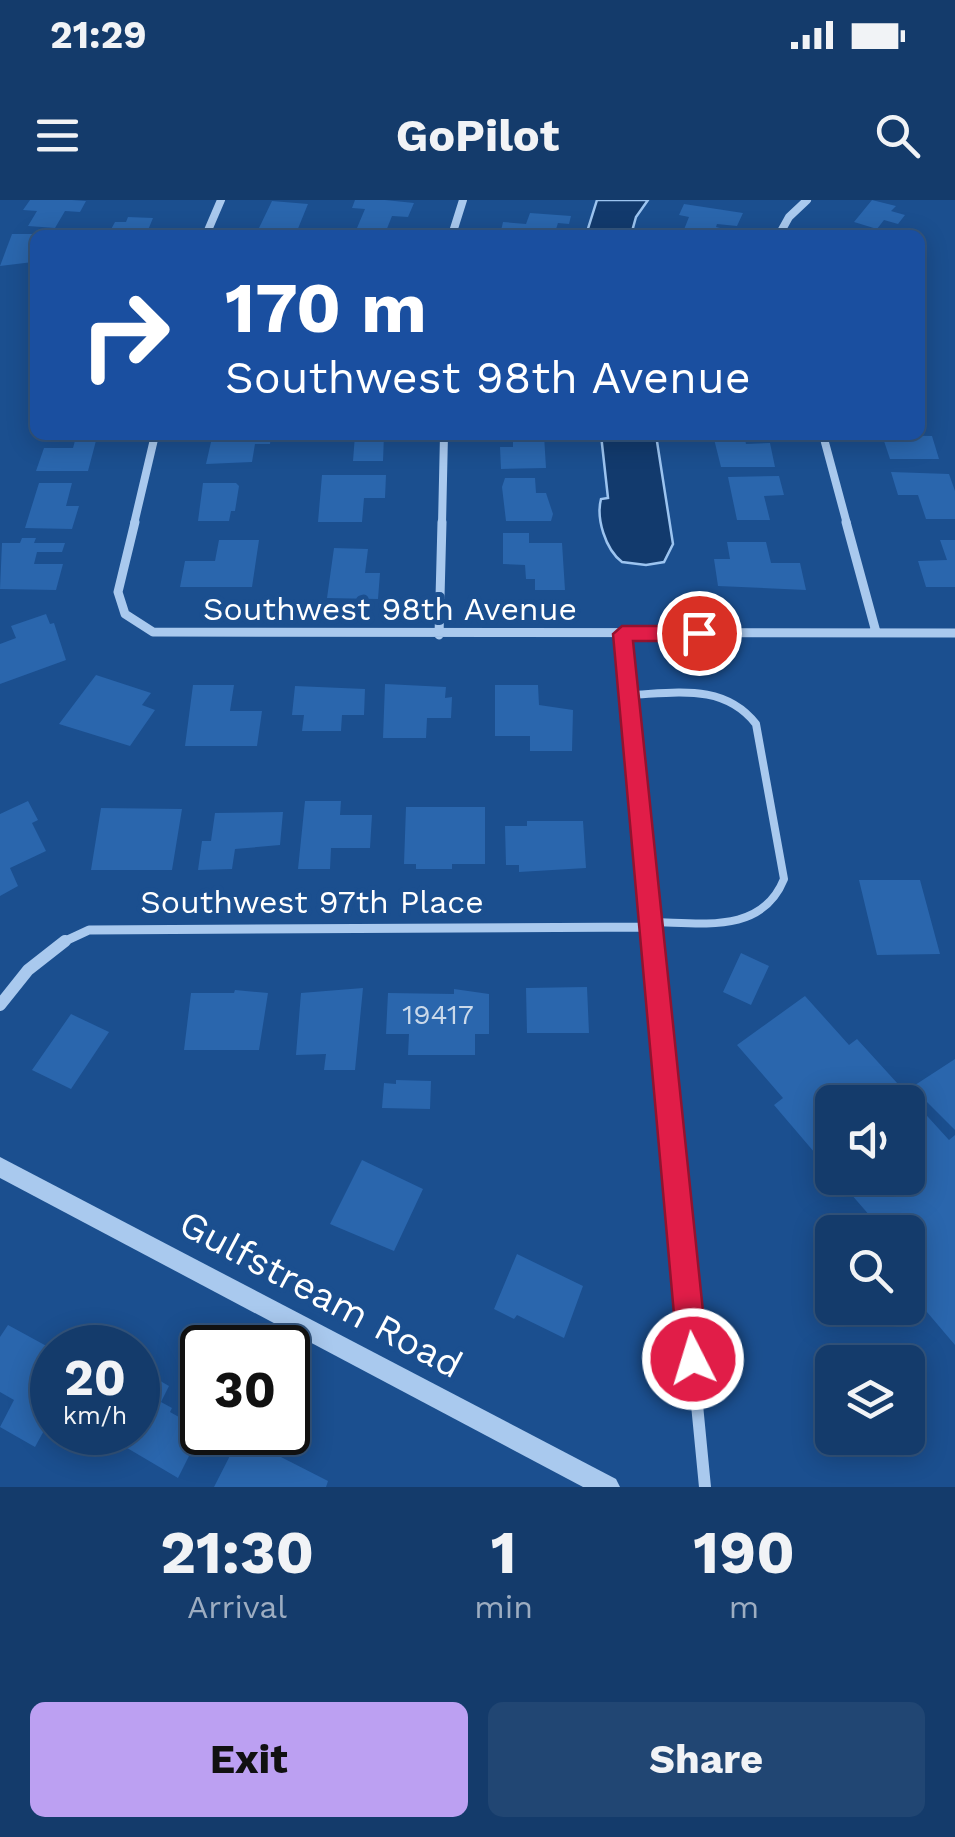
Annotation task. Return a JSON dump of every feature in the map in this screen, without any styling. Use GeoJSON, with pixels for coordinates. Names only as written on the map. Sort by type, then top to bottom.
{"type":"FeatureCollection","features":[{"type":"Feature","properties":{"kind":"street"},"geometry":{"type":"LineString","coordinates":[[208,230],[221,200]]}},
{"type":"Feature","properties":{"kind":"street"},"geometry":{"type":"LineString","coordinates":[[454,230],[463,200]]}},
{"type":"Feature","properties":{"kind":"street"},"geometry":{"type":"LineString","coordinates":[[782,230],[806,200]]}},
{"type":"Feature","properties":{"kind":"street","name":"Southwest 98th Avenue"},"geometry":{"type":"LineString","coordinates":[[155,440],[118,592],[120,608],[130,619],[164,634],[955,632]]}},
{"type":"Feature","properties":{"kind":"street"},"geometry":{"type":"LineString","coordinates":[[439,635],[444,440]]}},
{"type":"Feature","properties":{"kind":"street"},"geometry":{"type":"LineString","coordinates":[[824,440],[876,632]]}},
{"type":"Feature","properties":{"kind":"street"},"geometry":{"type":"LineString","coordinates":[[622,634],[706,1487]]}},
{"type":"Feature","properties":{"kind":"street","name":"Southwest 97th Place"},"geometry":{"type":"LineString","coordinates":[[0,1005],[34,963],[57,944],[89,930],[653,924]]}},
{"type":"Feature","properties":{"kind":"street","name":"Gulfstream Road"},"geometry":{"type":"LineString","coordinates":[[0,1168],[608,1487]]}},
{"type":"Feature","properties":{"kind":"lane"},"geometry":{"type":"LineString","coordinates":[[629,695],[713,694],[730,697],[746,708],[756,724],[784,879],[780,896],[768,911],[750,920],[653,924]]}},
{"type":"Feature","properties":{"kind":"water"},"geometry":{"type":"Polygon","coordinates":[[[597,200],[648,200],[632,230],[588,230],[597,200]]]}},
{"type":"Feature","properties":{"kind":"water"},"geometry":{"type":"Polygon","coordinates":[[[602,440],[657,440],[673,544],[664,562],[622,562],[616,556],[603,533],[600,515],[601,499],[608,498],[602,440]]]}},
{"type":"Feature","properties":{"kind":"building"},"geometry":{"type":"Polygon","coordinates":[[[30,200],[86,201],[80,212],[65,211],[55,228],[28,226],[37,211],[23,210],[30,200]]]}},
{"type":"Feature","properties":{"kind":"building"},"geometry":{"type":"Polygon","coordinates":[[[355,200],[414,203],[408,217],[392,216],[386,230],[357,228],[365,209],[352,208],[355,200]]]}},
{"type":"Feature","properties":{"kind":"building"},"geometry":{"type":"Polygon","coordinates":[[[872,200],[896,206],[891,211],[905,215],[898,224],[884,220],[877,229],[854,222],[872,200]]]}},
{"type":"Feature","properties":{"kind":"building"},"geometry":{"type":"Polygon","coordinates":[[[272,201],[308,204],[297,230],[259,228],[272,201]]]}},
{"type":"Feature","properties":{"kind":"building"},"geometry":{"type":"Polygon","coordinates":[[[684,204],[743,213],[737,226],[717,224],[724,230],[684,230],[689,217],[679,215],[684,204]]]}},
{"type":"Feature","properties":{"kind":"building"},"geometry":{"type":"Polygon","coordinates":[[[530,213],[571,216],[569,224],[558,223],[556,229],[566,230],[501,230],[503,222],[526,224],[530,213]]]}},
{"type":"Feature","properties":{"kind":"building"},"geometry":{"type":"Polygon","coordinates":[[[128,217],[153,218],[148,230],[111,230],[115,222],[126,222],[128,217]]]}},
{"type":"Feature","properties":{"kind":"building"},"geometry":{"type":"Polygon","coordinates":[[[12,234],[30,234],[30,262],[0,266],[12,234]]]}},
{"type":"Feature","properties":{"kind":"building"},"geometry":{"type":"Polygon","coordinates":[[[925,436],[932,436],[939,459],[890,459],[884,440],[925,440],[925,436]]]}},
{"type":"Feature","properties":{"kind":"building"},"geometry":{"type":"Polygon","coordinates":[[[75,440],[96,440],[88,471],[36,471],[44,448],[73,448],[75,440]]]}},
{"type":"Feature","properties":{"kind":"building"},"geometry":{"type":"Polygon","coordinates":[[[270,440],[270,444],[255,444],[252,462],[206,464],[211,442],[270,440]]]}},
{"type":"Feature","properties":{"kind":"building"},"geometry":{"type":"Polygon","coordinates":[[[355,440],[384,440],[383,461],[353,461],[355,440]]]}},
{"type":"Feature","properties":{"kind":"building"},"geometry":{"type":"Polygon","coordinates":[[[513,440],[544,440],[546,468],[501,469],[500,447],[513,447],[513,440]]]}},
{"type":"Feature","properties":{"kind":"building"},"geometry":{"type":"Polygon","coordinates":[[[714,440],[770,443],[775,467],[721,467],[714,440]]]}},
{"type":"Feature","properties":{"kind":"building"},"geometry":{"type":"Polygon","coordinates":[[[891,472],[949,474],[955,491],[955,519],[926,519],[918,495],[898,495],[891,472]]]}},
{"type":"Feature","properties":{"kind":"building"},"geometry":{"type":"Polygon","coordinates":[[[322,475],[386,475],[385,498],[364,498],[362,522],[318,522],[322,475]]]}},
{"type":"Feature","properties":{"kind":"building"},"geometry":{"type":"Polygon","coordinates":[[[779,476],[784,495],[764,496],[770,520],[737,520],[728,477],[779,476]]]}},
{"type":"Feature","properties":{"kind":"building"},"geometry":{"type":"Polygon","coordinates":[[[505,478],[535,478],[536,493],[546,493],[553,514],[551,521],[506,521],[502,487],[505,478]]]}},
{"type":"Feature","properties":{"kind":"building"},"geometry":{"type":"Polygon","coordinates":[[[39,483],[72,483],[66,506],[79,506],[72,529],[25,528],[39,483]]]}},
{"type":"Feature","properties":{"kind":"building"},"geometry":{"type":"Polygon","coordinates":[[[203,483],[239,486],[235,511],[231,511],[229,521],[198,521],[203,483]]]}},
{"type":"Feature","properties":{"kind":"building"},"geometry":{"type":"Polygon","coordinates":[[[503,533],[529,533],[529,543],[562,543],[565,590],[535,590],[535,579],[526,579],[525,565],[503,564],[503,533]]]}},
{"type":"Feature","properties":{"kind":"building"},"geometry":{"type":"Polygon","coordinates":[[[22,538],[36,538],[34,543],[65,543],[62,552],[37,552],[34,564],[63,564],[56,590],[0,589],[2,543],[20,543],[22,538]]]}},
{"type":"Feature","properties":{"kind":"building"},"geometry":{"type":"Polygon","coordinates":[[[219,540],[259,540],[252,587],[180,587],[185,561],[215,561],[219,540]]]}},
{"type":"Feature","properties":{"kind":"building"},"geometry":{"type":"Polygon","coordinates":[[[940,540],[955,540],[955,587],[926,587],[918,561],[947,560],[940,540]]]}},
{"type":"Feature","properties":{"kind":"building"},"geometry":{"type":"Polygon","coordinates":[[[727,542],[766,542],[771,563],[800,563],[806,590],[718,586],[714,559],[730,559],[727,542]]]}},
{"type":"Feature","properties":{"kind":"building"},"geometry":{"type":"Polygon","coordinates":[[[334,548],[368,549],[365,573],[380,573],[378,599],[327,598],[334,548]]]}},
{"type":"Feature","properties":{"kind":"building"},"geometry":{"type":"Polygon","coordinates":[[[46,614],[50,624],[54,623],[66,660],[0,684],[0,644],[16,638],[11,626],[46,614]]]}},
{"type":"Feature","properties":{"kind":"building"},"geometry":{"type":"Polygon","coordinates":[[[96,675],[151,693],[142,705],[155,710],[130,746],[59,724],[96,675]]]}},
{"type":"Feature","properties":{"kind":"building"},"geometry":{"type":"Polygon","coordinates":[[[385,684],[446,687],[445,698],[452,697],[451,718],[427,718],[426,738],[383,738],[385,684]]]}},
{"type":"Feature","properties":{"kind":"building"},"geometry":{"type":"Polygon","coordinates":[[[193,685],[234,685],[230,711],[262,711],[257,746],[185,746],[193,685]]]}},
{"type":"Feature","properties":{"kind":"building"},"geometry":{"type":"Polygon","coordinates":[[[495,685],[538,685],[539,705],[573,710],[572,751],[530,751],[530,736],[495,736],[495,685]]]}},
{"type":"Feature","properties":{"kind":"building"},"geometry":{"type":"Polygon","coordinates":[[[295,686],[365,689],[364,715],[342,715],[341,731],[302,731],[304,715],[292,715],[295,686]]]}},
{"type":"Feature","properties":{"kind":"building"},"geometry":{"type":"Polygon","coordinates":[[[28,801],[38,820],[32,823],[46,851],[10,868],[18,886],[0,896],[0,814],[28,801]]]}},
{"type":"Feature","properties":{"kind":"building"},"geometry":{"type":"Polygon","coordinates":[[[305,801],[341,801],[340,815],[372,815],[370,848],[331,848],[330,869],[298,869],[305,801]]]}},
{"type":"Feature","properties":{"kind":"building"},"geometry":{"type":"Polygon","coordinates":[[[406,807],[485,807],[485,864],[416,869],[416,864],[404,864],[406,807]]]}},
{"type":"Feature","properties":{"kind":"building"},"geometry":{"type":"Polygon","coordinates":[[[101,808],[182,809],[172,870],[91,870],[101,808]]]}},
{"type":"Feature","properties":{"kind":"building"},"geometry":{"type":"Polygon","coordinates":[[[283,812],[280,845],[235,849],[232,869],[198,870],[202,841],[211,841],[215,813],[283,812]]]}},
{"type":"Feature","properties":{"kind":"building"},"geometry":{"type":"Polygon","coordinates":[[[527,821],[583,821],[586,868],[519,872],[519,865],[506,865],[505,826],[527,826],[527,821]]]}},
{"type":"Feature","properties":{"kind":"building"},"geometry":{"type":"Polygon","coordinates":[[[859,880],[920,880],[940,954],[877,955],[859,880]]]}},
{"type":"Feature","properties":{"kind":"building"},"geometry":{"type":"Polygon","coordinates":[[[741,953],[769,966],[751,1005],[723,992],[741,953]]]}},
{"type":"Feature","properties":{"kind":"building"},"geometry":{"type":"Polygon","coordinates":[[[587,987],[589,1033],[527,1033],[526,988],[587,987]]]}},
{"type":"Feature","properties":{"kind":"building"},"geometry":{"type":"Polygon","coordinates":[[[363,988],[355,1070],[324,1070],[326,1054],[296,1055],[301,993],[363,988]]]}},
{"type":"Feature","properties":{"kind":"building"},"geometry":{"type":"Polygon","coordinates":[[[454,989],[489,994],[489,1034],[475,1034],[475,1055],[408,1055],[409,1034],[386,1034],[388,993],[454,994],[454,989]]]}},
{"type":"Feature","properties":{"kind":"building"},"geometry":{"type":"Polygon","coordinates":[[[191,993],[268,993],[259,1050],[184,1050],[191,993]]]}},
{"type":"Feature","properties":{"kind":"building"},"geometry":{"type":"Polygon","coordinates":[[[805,996],[849,1045],[857,1039],[899,1085],[815,1085],[815,1153],[774,1105],[783,1098],[737,1045],[805,996]]]}},
{"type":"Feature","properties":{"kind":"building"},"geometry":{"type":"Polygon","coordinates":[[[71,1014],[109,1032],[71,1089],[32,1070],[71,1014]]]}},
{"type":"Feature","properties":{"kind":"building"},"geometry":{"type":"Polygon","coordinates":[[[955,1059],[955,1130],[925,1100],[925,1085],[915,1085],[955,1059]]]}},
{"type":"Feature","properties":{"kind":"building"},"geometry":{"type":"Polygon","coordinates":[[[396,1080],[431,1081],[430,1109],[382,1108],[384,1083],[396,1084],[396,1080]]]}},
{"type":"Feature","properties":{"kind":"building"},"geometry":{"type":"Polygon","coordinates":[[[925,1114],[949,1140],[955,1135],[955,1345],[925,1310],[925,1215],[869,1215],[852,1195],[925,1195],[925,1114]]]}},
{"type":"Feature","properties":{"kind":"building"},"geometry":{"type":"Polygon","coordinates":[[[362,1160],[423,1189],[394,1251],[330,1224],[362,1160]]]}},
{"type":"Feature","properties":{"kind":"building"},"geometry":{"type":"Polygon","coordinates":[[[517,1254],[583,1286],[564,1338],[517,1315],[514,1319],[494,1309],[517,1254]]]}},
{"type":"Feature","properties":{"kind":"building"},"geometry":{"type":"Polygon","coordinates":[[[8,1325],[30,1337],[30,1444],[0,1427],[14,1400],[0,1392],[0,1337],[8,1325]]]}},
{"type":"Feature","properties":{"kind":"building"},"geometry":{"type":"Polygon","coordinates":[[[160,1381],[169,1386],[161,1402],[180,1418],[180,1455],[190,1455],[178,1478],[139,1455],[160,1455],[160,1381]]]}},
{"type":"Feature","properties":{"kind":"building"},"geometry":{"type":"Polygon","coordinates":[[[230,1455],[277,1455],[328,1481],[326,1487],[214,1487],[230,1455]]]}},
{"type":"Feature","properties":{"kind":"route"},"geometry":{"type":"LineString","coordinates":[[693,1359],[622,634],[699,633]]}}]}
